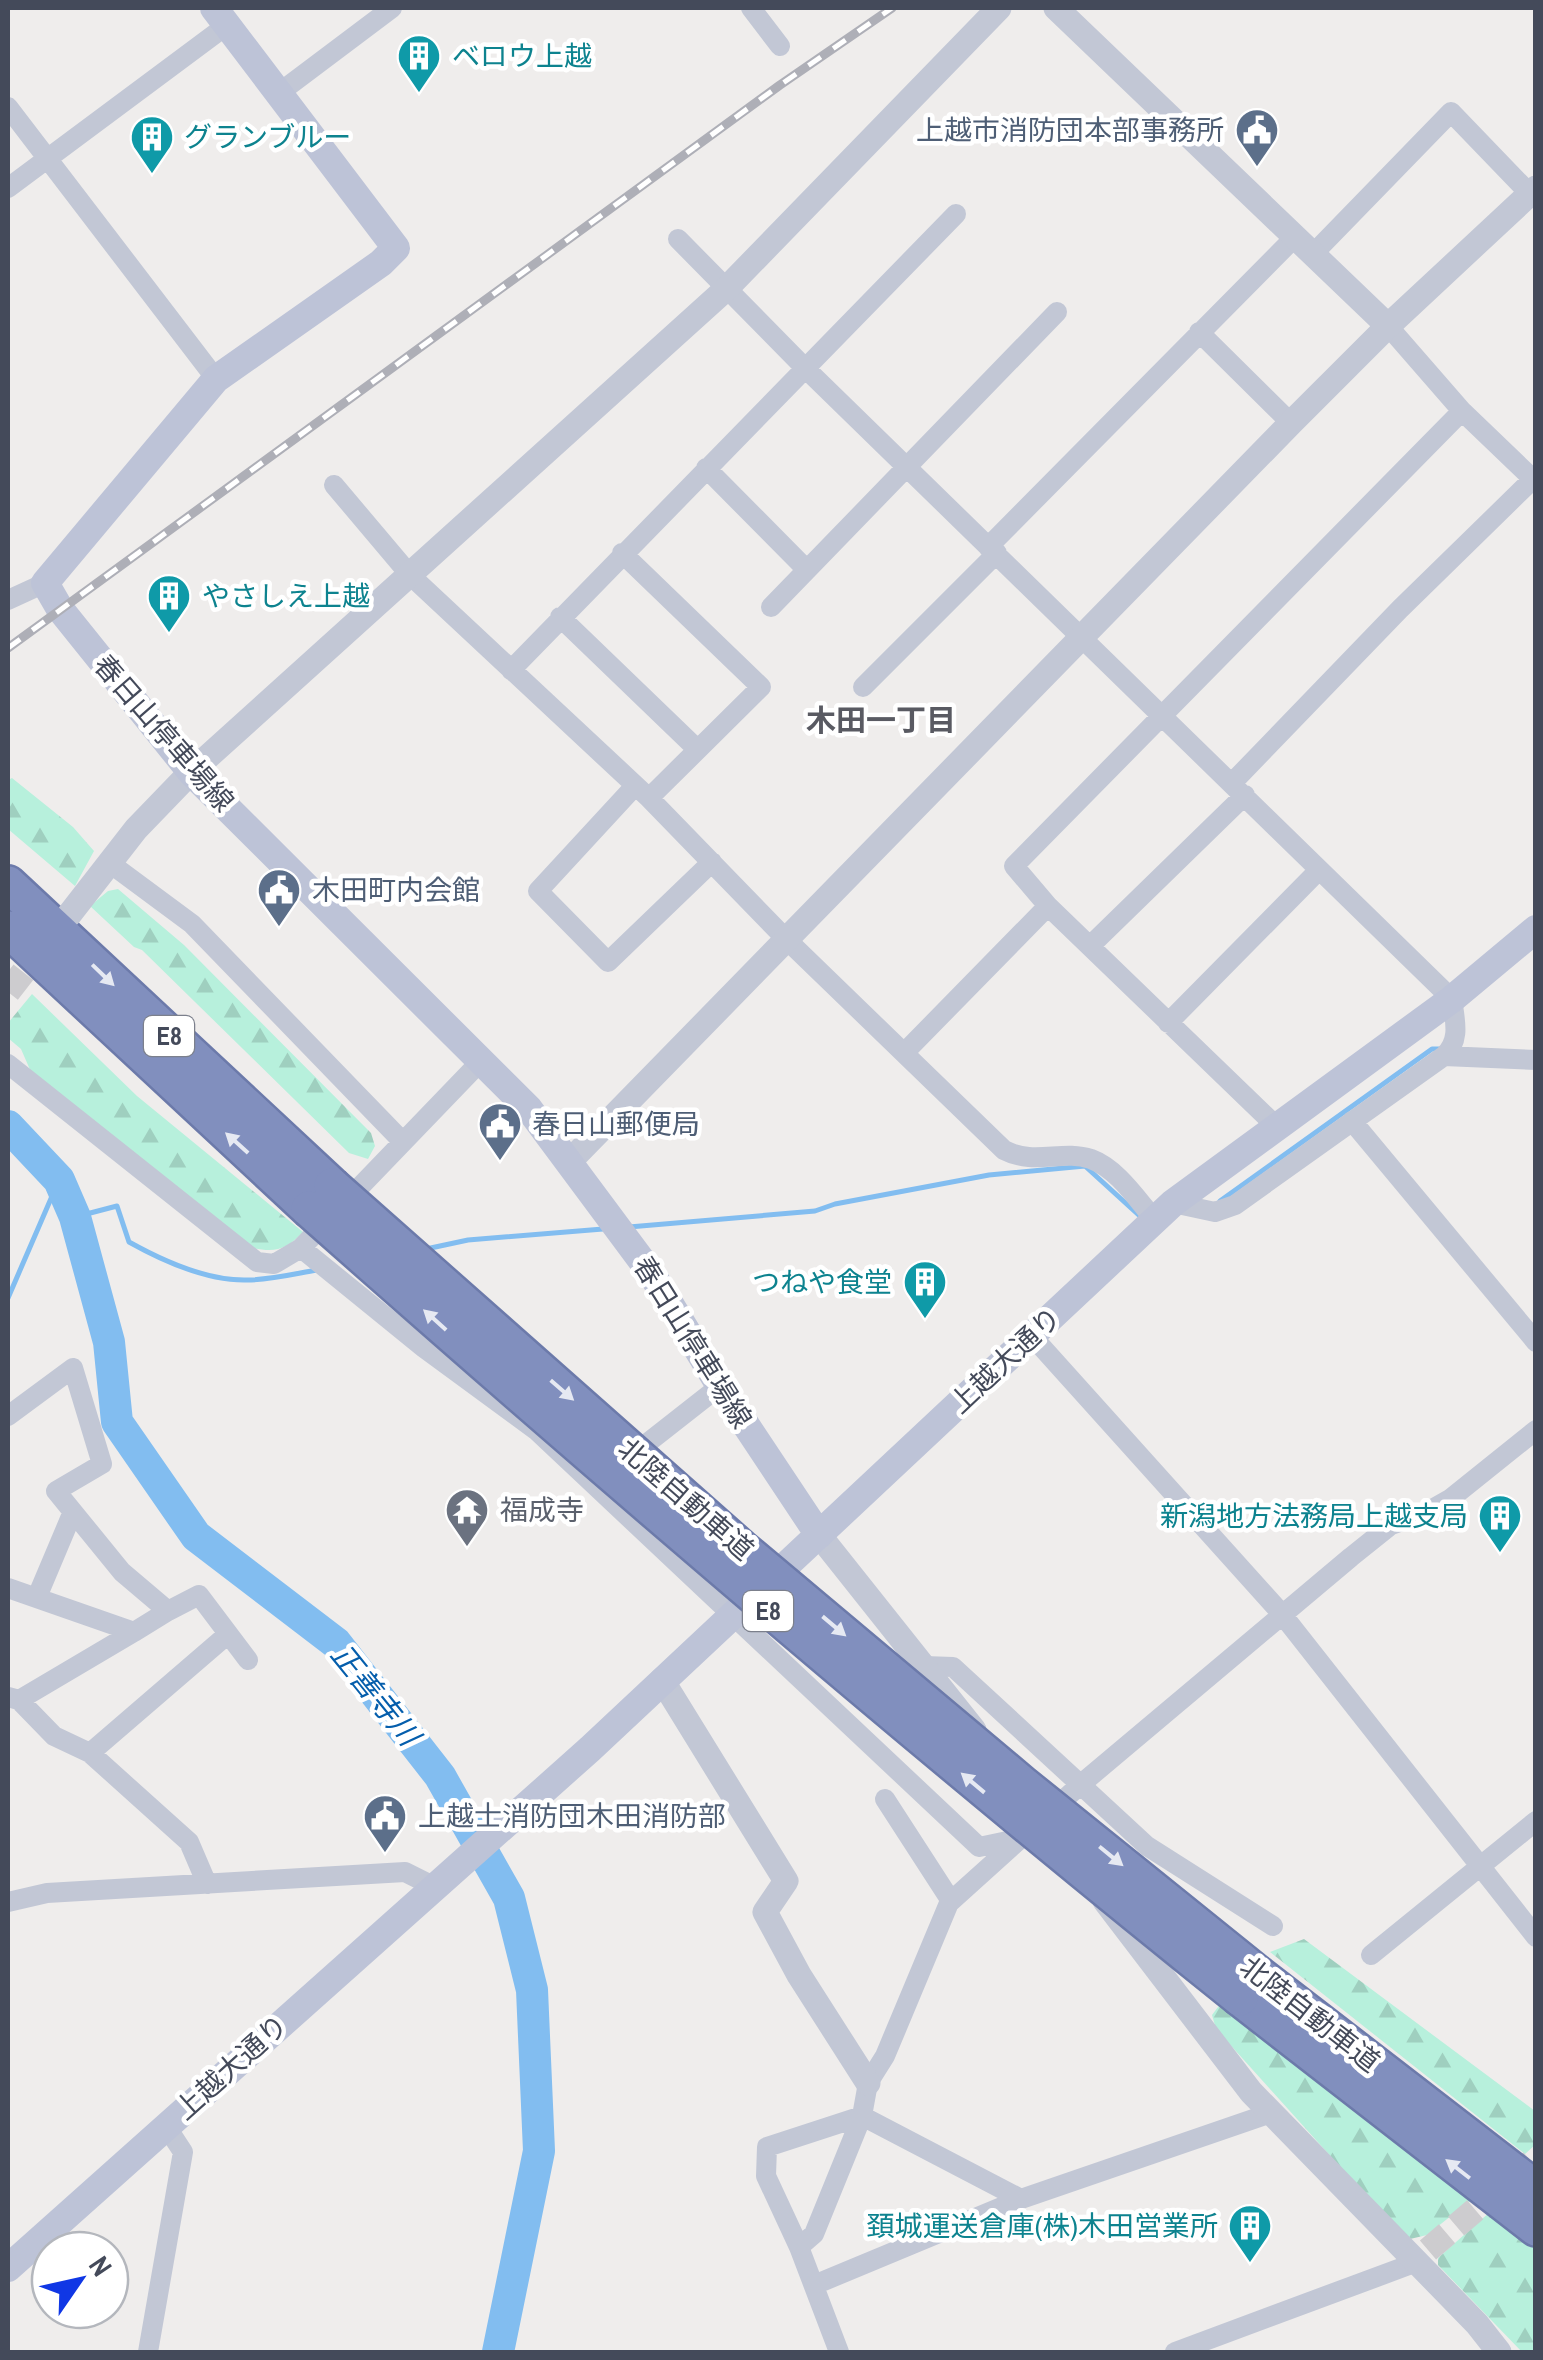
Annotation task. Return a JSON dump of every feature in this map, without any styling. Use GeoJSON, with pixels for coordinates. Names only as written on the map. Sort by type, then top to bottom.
{"type":"FeatureCollection","features":[{"type":"Feature","properties":{"kind":"highway","name":"北陸自動車道"},"geometry":{"type":"LineString","coordinates":[[8,884],[321,1198],[716,1567],[1004,1809],[1536,2189]]}},
{"type":"Feature","properties":{"kind":"highway","name":"北陸自動車道"},"geometry":{"type":"LineString","coordinates":[[8,929],[321,1198]]}},
{"type":"Feature","properties":{"kind":"highway","name":"北陸自動車道"},"geometry":{"type":"LineString","coordinates":[[1249,1986],[1536,2228]]}},
{"type":"Feature","properties":{"kind":"main road"},"geometry":{"type":"LineString","coordinates":[[45,583],[216,380],[396,248],[220,16]]}},
{"type":"Feature","properties":{"kind":"main road","name":"春日山停車場線"},"geometry":{"type":"LineString","coordinates":[[45,583],[60,609],[191,772],[529,1109],[651,1272],[720,1386],[819,1535]]}},
{"type":"Feature","properties":{"kind":"main road","name":"上越大通り"},"geometry":{"type":"LineString","coordinates":[[8,2268],[504,1826],[1165,1212],[1452,999],[1536,929]]}},
{"type":"Feature","properties":{"kind":"street"},"geometry":{"type":"LineString","coordinates":[[279,94],[392,8]]}},
{"type":"Feature","properties":{"kind":"street"},"geometry":{"type":"LineString","coordinates":[[751,8],[780,46]]}},
{"type":"Feature","properties":{"kind":"street"},"geometry":{"type":"LineString","coordinates":[[69,914],[136,829],[191,772],[726,289],[999,8]]}},
{"type":"Feature","properties":{"kind":"street"},"geometry":{"type":"LineString","coordinates":[[1056,8],[1388,326],[1462,411],[1534,480],[1400,610],[1090,946]]}},
{"type":"Feature","properties":{"kind":"street"},"geometry":{"type":"LineString","coordinates":[[8,188],[220,16]]}},
{"type":"Feature","properties":{"kind":"street"},"geometry":{"type":"LineString","coordinates":[[8,107],[216,380]]}},
{"type":"Feature","properties":{"kind":"street"},"geometry":{"type":"LineString","coordinates":[[570,1162],[1291,423],[1533,191],[1451,112],[1304,246],[1199,332],[863,687]]}},
{"type":"Feature","properties":{"kind":"street"},"geometry":{"type":"LineString","coordinates":[[511,670],[956,214]]}},
{"type":"Feature","properties":{"kind":"street"},"geometry":{"type":"LineString","coordinates":[[334,485],[410,574],[641,793],[786,940],[1004,1150],[1021,1158],[1091,1159],[1165,1212],[1215,1212],[1235,1204],[1444,1056],[1454,1046],[1452,999],[678,240]]}},
{"type":"Feature","properties":{"kind":"street"},"geometry":{"type":"LineString","coordinates":[[770,607],[1057,312]]}},
{"type":"Feature","properties":{"kind":"street"},"geometry":{"type":"LineString","coordinates":[[1199,332],[1291,423]]}},
{"type":"Feature","properties":{"kind":"street"},"geometry":{"type":"LineString","coordinates":[[1277,1127],[1048,906],[1014,866],[1462,411]]}},
{"type":"Feature","properties":{"kind":"street"},"geometry":{"type":"LineString","coordinates":[[706,468],[806,570]]}},
{"type":"Feature","properties":{"kind":"street"},"geometry":{"type":"LineString","coordinates":[[622,553],[762,687],[696,749],[641,793],[538,891],[608,962],[712,862]]}},
{"type":"Feature","properties":{"kind":"street"},"geometry":{"type":"LineString","coordinates":[[8,600],[45,583]]}},
{"type":"Feature","properties":{"kind":"street"},"geometry":{"type":"LineString","coordinates":[[560,617],[696,749]]}},
{"type":"Feature","properties":{"kind":"street"},"geometry":{"type":"LineString","coordinates":[[111,864],[192,924],[402,1141]]}},
{"type":"Feature","properties":{"kind":"street"},"geometry":{"type":"LineString","coordinates":[[1168,1023],[1319,870]]}},
{"type":"Feature","properties":{"kind":"street"},"geometry":{"type":"LineString","coordinates":[[904,1054],[1048,906]]}},
{"type":"Feature","properties":{"kind":"street"},"geometry":{"type":"LineString","coordinates":[[1444,1056],[1536,1060]]}},
{"type":"Feature","properties":{"kind":"street"},"geometry":{"type":"LineString","coordinates":[[8,1064],[257,1262],[274,1264],[301,1248],[482,1060]]}},
{"type":"Feature","properties":{"kind":"street"},"geometry":{"type":"LineString","coordinates":[[1352,1121],[1536,1342]]}},
{"type":"Feature","properties":{"kind":"street"},"geometry":{"type":"LineString","coordinates":[[301,1248],[424,1348],[537,1431],[979,1847],[1020,1838]]}},
{"type":"Feature","properties":{"kind":"street"},"geometry":{"type":"LineString","coordinates":[[1031,1335],[1282,1613],[1536,1936]]}},
{"type":"Feature","properties":{"kind":"street"},"geometry":{"type":"LineString","coordinates":[[8,1416],[73,1368],[102,1464],[56,1491],[122,1572],[168,1610]]}},
{"type":"Feature","properties":{"kind":"street"},"geometry":{"type":"LineString","coordinates":[[593,1485],[720,1386]]}},
{"type":"Feature","properties":{"kind":"street"},"geometry":{"type":"LineString","coordinates":[[798,2247],[814,2234],[862,2116],[868,2083],[885,2056],[951,1901],[1080,1785],[1391,1525],[1450,1499],[1536,1430]]}},
{"type":"Feature","properties":{"kind":"street"},"geometry":{"type":"LineString","coordinates":[[37,1597],[72,1514]]}},
{"type":"Feature","properties":{"kind":"street"},"geometry":{"type":"LineString","coordinates":[[819,1535],[1043,1818],[1202,2031],[1272,2113],[1422,2256],[1499,2352]]}},
{"type":"Feature","properties":{"kind":"street"},"geometry":{"type":"LineString","coordinates":[[8,1588],[134,1632]]}},
{"type":"Feature","properties":{"kind":"street"},"geometry":{"type":"LineString","coordinates":[[207,1884],[189,1842],[90,1753],[54,1736],[13,1699],[199,1595],[248,1660]]}},
{"type":"Feature","properties":{"kind":"street"},"geometry":{"type":"LineString","coordinates":[[90,1753],[228,1635]]}},
{"type":"Feature","properties":{"kind":"street"},"geometry":{"type":"LineString","coordinates":[[924,1666],[953,1667],[1147,1846],[1273,1926]]}},
{"type":"Feature","properties":{"kind":"street"},"geometry":{"type":"LineString","coordinates":[[662,1680],[786,1880],[765,1912],[799,1975],[868,2083]]}},
{"type":"Feature","properties":{"kind":"street"},"geometry":{"type":"LineString","coordinates":[[885,1798],[951,1901]]}},
{"type":"Feature","properties":{"kind":"street"},"geometry":{"type":"LineString","coordinates":[[1371,1954],[1536,1820]]}},
{"type":"Feature","properties":{"kind":"street"},"geometry":{"type":"LineString","coordinates":[[8,1902],[47,1893],[405,1872],[434,1886]]}},
{"type":"Feature","properties":{"kind":"street"},"geometry":{"type":"LineString","coordinates":[[814,2286],[1021,2199],[1272,2113]]}},
{"type":"Feature","properties":{"kind":"street"},"geometry":{"type":"LineString","coordinates":[[839,2352],[766,2176],[767,2146],[862,2116],[1021,2199]]}},
{"type":"Feature","properties":{"kind":"street"},"geometry":{"type":"LineString","coordinates":[[148,2352],[183,2152],[166,2126]]}},
{"type":"Feature","properties":{"kind":"street"},"geometry":{"type":"LineString","coordinates":[[1175,2352],[1422,2256]]}},
{"type":"Feature","properties":{"kind":"green space"},"geometry":{"type":"Polygon","coordinates":[[[12,778],[73,827],[94,851],[75,886],[8,829],[8,780],[12,778]]]}},
{"type":"Feature","properties":{"kind":"green space"},"geometry":{"type":"Polygon","coordinates":[[[118,889],[184,945],[371,1133],[375,1146],[368,1159],[349,1153],[142,950],[90,906],[108,891],[118,889]]]}},
{"type":"Feature","properties":{"kind":"green space"},"geometry":{"type":"Polygon","coordinates":[[[32,994],[137,1096],[303,1232],[281,1248],[253,1248],[31,1072],[21,1049],[8,1038],[8,1023],[32,994]]]}},
{"type":"Feature","properties":{"kind":"green space"},"geometry":{"type":"Polygon","coordinates":[[[1304,1939],[1535,2111],[1535,2145],[1525,2154],[1270,1952],[1304,1939]]]}},
{"type":"Feature","properties":{"kind":"green space"},"geometry":{"type":"Polygon","coordinates":[[[1224,1999],[1476,2196],[1427,2235],[1410,2239],[1379,2210],[1216,2029],[1212,2015],[1224,1999]]]}},
{"type":"Feature","properties":{"kind":"green space"},"geometry":{"type":"Polygon","coordinates":[[[1491,2211],[1535,2243],[1535,2352],[1522,2352],[1438,2265],[1438,2258],[1491,2211]]]}},
{"type":"Feature","properties":{"kind":"waterway"},"geometry":{"type":"LineString","coordinates":[[1220,1201],[1432,1049],[1440,1049]]}},
{"type":"Feature","properties":{"kind":"waterway","name":"正善寺川"},"geometry":{"type":"LineString","coordinates":[[8,1126],[59,1180],[75,1217],[109,1342],[117,1422],[196,1536],[336,1643],[440,1776],[509,1898],[532,1990],[539,2151],[498,2352]]}},
{"type":"Feature","properties":{"kind":"waterway"},"geometry":{"type":"LineString","coordinates":[[629,1227],[815,1211],[989,1175],[1085,1166],[1142,1218]]}},
{"type":"Feature","properties":{"kind":"waterway"},"geometry":{"type":"LineString","coordinates":[[8,1298],[59,1180]]}},
{"type":"Feature","properties":{"kind":"waterway"},"geometry":{"type":"LineString","coordinates":[[75,1217],[117,1206],[129,1242],[171,1263],[217,1277],[256,1280],[317,1270]]}},
{"type":"Feature","properties":{"kind":"waterway"},"geometry":{"type":"LineString","coordinates":[[426,1249],[468,1240],[603,1229]]}},
{"type":"Feature","properties":{"kind":"tunnel"},"geometry":{"type":"LineString","coordinates":[[8,992],[47,942]]}},
{"type":"Feature","properties":{"kind":"tunnel"},"geometry":{"type":"LineString","coordinates":[[1428,2250],[1536,2158]]}},
{"type":"Feature","properties":{"kind":"railway"},"geometry":{"type":"LineString","coordinates":[[8,648],[780,85],[892,8]]}},
{"type":"Feature","properties":{"kind":"place","name":"ベロウ上越"},"geometry":{"type":"Point","coordinates":[419,94]}},
{"type":"Feature","properties":{"kind":"place","name":"上越市消防団本部事務所"},"geometry":{"type":"Point","coordinates":[1257,168]}},
{"type":"Feature","properties":{"kind":"place","name":"グランブルー"},"geometry":{"type":"Point","coordinates":[152,175]}},
{"type":"Feature","properties":{"kind":"place","name":"やさしえ上越"},"geometry":{"type":"Point","coordinates":[169,634]}},
{"type":"Feature","properties":{"kind":"place","name":"木田町内会館"},"geometry":{"type":"Point","coordinates":[279,928]}},
{"type":"Feature","properties":{"kind":"place","name":"春日山郵便局"},"geometry":{"type":"Point","coordinates":[500,1162]}},
{"type":"Feature","properties":{"kind":"place","name":"つねや食堂"},"geometry":{"type":"Point","coordinates":[925,1320]}},
{"type":"Feature","properties":{"kind":"place","name":"福成寺"},"geometry":{"type":"Point","coordinates":[467,1548]}},
{"type":"Feature","properties":{"kind":"place","name":"新潟地方法務局上越支局"},"geometry":{"type":"Point","coordinates":[1500,1554]}},
{"type":"Feature","properties":{"kind":"place","name":"上越士消防団木田消防部"},"geometry":{"type":"Point","coordinates":[385,1854]}},
{"type":"Feature","properties":{"kind":"place","name":"頚城運送倉庫(株)木田営業所"},"geometry":{"type":"Point","coordinates":[1250,2264]}},
{"type":"Feature","properties":{"kind":"district","name":"木田一丁目"},"geometry":{"type":"Point","coordinates":[881,721]}}]}
